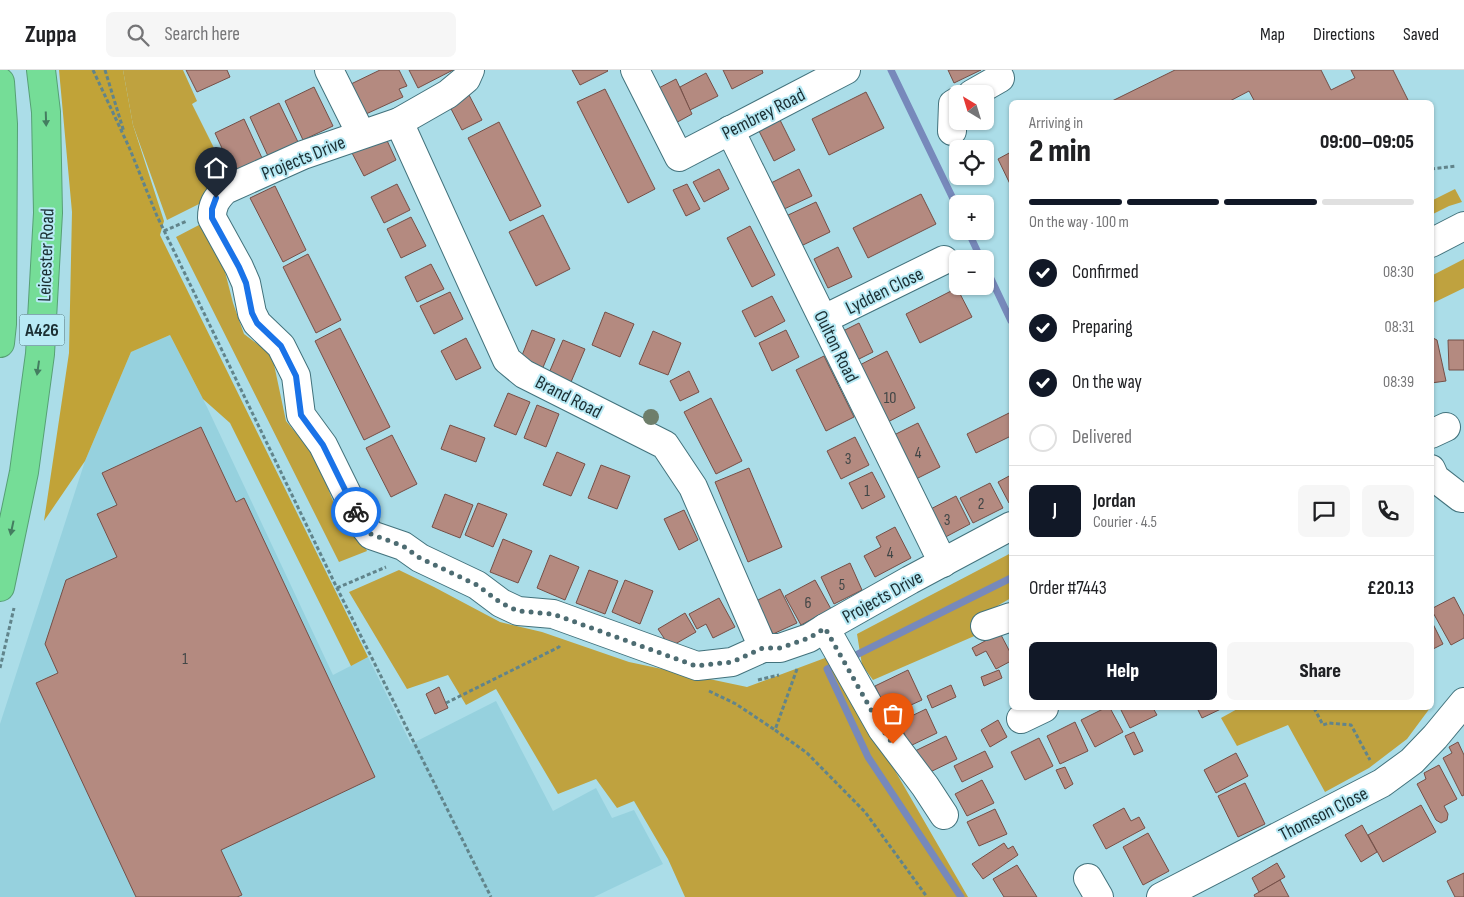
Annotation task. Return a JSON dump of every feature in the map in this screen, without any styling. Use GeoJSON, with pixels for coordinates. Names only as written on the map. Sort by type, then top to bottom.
{"type":"FeatureCollection","features":[{"type":"Feature","properties":{"kind":"highway","name":"Leicester Road"},"geometry":{"type":"LineString","coordinates":[[0,587],[24,472],[40,354],[48,214],[46,112],[41,70]]}},
{"type":"Feature","properties":{"kind":"highway","name":"A426"},"geometry":{"type":"LineString","coordinates":[[0,82],[3,124],[3,171],[2,324],[0,343]]}},
{"type":"Feature","properties":{"kind":"street"},"geometry":{"type":"LineString","coordinates":[[329,70],[361,134]]}},
{"type":"Feature","properties":{"kind":"street","name":"Projects Drive"},"geometry":{"type":"LineString","coordinates":[[470,70],[466,79],[448,94],[399,122],[303,155],[225,190],[216,198],[212,209],[212,218],[246,283],[252,313],[257,323],[281,346],[296,376],[301,415],[323,445],[360,522],[371,534],[403,546],[420,558],[477,585],[501,603],[518,611],[553,614],[696,666],[732,662],[763,648],[780,648],[822,636],[943,562],[1009,527]]}},
{"type":"Feature","properties":{"kind":"street","name":"Pembrey Road"},"geometry":{"type":"LineString","coordinates":[[635,70],[680,157],[846,70]]}},
{"type":"Feature","properties":{"kind":"street"},"geometry":{"type":"LineString","coordinates":[[988,85],[1000,78]]}},
{"type":"Feature","properties":{"kind":"street","name":"Brand Road"},"geometry":{"type":"LineString","coordinates":[[399,122],[507,360],[524,374],[664,445],[693,486],[763,648]]}},
{"type":"Feature","properties":{"kind":"street","name":"Oulton Road"},"geometry":{"type":"LineString","coordinates":[[730,130],[943,562]]}},
{"type":"Feature","properties":{"kind":"street"},"geometry":{"type":"LineString","coordinates":[[1434,241],[1464,226]]}},
{"type":"Feature","properties":{"kind":"street","name":"Lydden Close"},"geometry":{"type":"LineString","coordinates":[[824,319],[944,260]]}},
{"type":"Feature","properties":{"kind":"street"},"geometry":{"type":"LineString","coordinates":[[1434,476],[1461,498],[1464,498]]}},
{"type":"Feature","properties":{"kind":"street"},"geometry":{"type":"LineString","coordinates":[[985,626],[1009,618]]}},
{"type":"Feature","properties":{"kind":"street"},"geometry":{"type":"LineString","coordinates":[[822,636],[850,672],[882,729],[925,786],[944,815]]}},
{"type":"Feature","properties":{"kind":"street","name":"Thomson Close"},"geometry":{"type":"LineString","coordinates":[[1162,897],[1382,783],[1412,761],[1464,702]]}},
{"type":"Feature","properties":{"kind":"path"},"geometry":{"type":"LineString","coordinates":[[94,70],[129,147],[157,216],[333,580],[491,897]]}},
{"type":"Feature","properties":{"kind":"path"},"geometry":{"type":"LineString","coordinates":[[104,70],[129,147]]}},
{"type":"Feature","properties":{"kind":"path"},"geometry":{"type":"LineString","coordinates":[[1434,169],[1456,166]]}},
{"type":"Feature","properties":{"kind":"path"},"geometry":{"type":"LineString","coordinates":[[446,703],[559,647],[573,621]]}},
{"type":"Feature","properties":{"kind":"path"},"geometry":{"type":"LineString","coordinates":[[822,636],[790,686],[775,730],[807,753],[865,812],[928,897]]}},
{"type":"Feature","properties":{"kind":"path"},"geometry":{"type":"LineString","coordinates":[[1315,710],[1323,726],[1329,722],[1351,724],[1361,742]]}},
{"type":"Feature","properties":{"kind":"shaded area"},"geometry":{"type":"Polygon","coordinates":[[[59,70],[123,70],[133,125],[164,221],[160,235],[368,657],[351,666],[230,423],[203,399],[170,335],[131,352],[85,461],[44,521],[69,353],[72,212],[59,70]]]}},
{"type":"Feature","properties":{"kind":"shaded area"},"geometry":{"type":"Polygon","coordinates":[[[123,70],[183,70],[197,101],[192,104],[229,178],[199,204],[167,220],[133,125],[123,70]]]}},
{"type":"Feature","properties":{"kind":"shaded area"},"geometry":{"type":"Polygon","coordinates":[[[1455,189],[1462,202],[1434,214],[1434,200],[1455,189]]]}},
{"type":"Feature","properties":{"kind":"shaded area"},"geometry":{"type":"Polygon","coordinates":[[[199,225],[220,252],[233,303],[244,334],[272,355],[286,421],[316,457],[336,509],[363,543],[367,551],[339,562],[176,237],[199,225]]]}},
{"type":"Feature","properties":{"kind":"shaded area"},"geometry":{"type":"Polygon","coordinates":[[[1464,259],[1464,288],[1434,303],[1434,274],[1464,259]]]}},
{"type":"Feature","properties":{"kind":"shaded area"},"geometry":{"type":"Polygon","coordinates":[[[170,335],[207,407],[333,675],[368,657],[411,744],[496,701],[553,811],[596,788],[612,818],[634,810],[663,864],[594,897],[0,897],[0,724],[85,461],[131,352],[170,335]]]}},
{"type":"Feature","properties":{"kind":"shaded area"},"geometry":{"type":"Polygon","coordinates":[[[1009,554],[1009,599],[980,616],[979,634],[873,680],[862,665],[857,634],[1009,554]]]}},
{"type":"Feature","properties":{"kind":"shaded area"},"geometry":{"type":"Polygon","coordinates":[[[399,570],[500,622],[542,632],[629,662],[747,687],[825,658],[849,691],[968,897],[685,897],[668,859],[634,801],[617,808],[596,779],[558,794],[496,689],[466,705],[448,675],[407,689],[349,592],[399,570]]]}},
{"type":"Feature","properties":{"kind":"shaded area"},"geometry":{"type":"Polygon","coordinates":[[[1235,710],[1429,710],[1407,739],[1369,768],[1325,792],[1288,725],[1237,746],[1221,718],[1235,710]]]}},
{"type":"Feature","properties":{"kind":"building"},"geometry":{"type":"Polygon","coordinates":[[[186,70],[227,70],[230,77],[197,92],[186,70]]]}},
{"type":"Feature","properties":{"kind":"building"},"geometry":{"type":"Polygon","coordinates":[[[380,70],[399,70],[407,86],[399,89],[403,97],[366,114],[351,84],[380,70]]]}},
{"type":"Feature","properties":{"kind":"building"},"geometry":{"type":"Polygon","coordinates":[[[409,70],[453,70],[418,88],[409,70]]]}},
{"type":"Feature","properties":{"kind":"building"},"geometry":{"type":"Polygon","coordinates":[[[572,70],[607,70],[608,71],[580,85],[572,70]]]}},
{"type":"Feature","properties":{"kind":"building"},"geometry":{"type":"Polygon","coordinates":[[[723,70],[762,70],[763,73],[732,89],[723,70]]]}},
{"type":"Feature","properties":{"kind":"building"},"geometry":{"type":"Polygon","coordinates":[[[948,70],[981,70],[954,83],[948,70]]]}},
{"type":"Feature","properties":{"kind":"building"},"geometry":{"type":"Polygon","coordinates":[[[1175,70],[1321,70],[1331,90],[1355,78],[1351,70],[1393,70],[1408,100],[1254,100],[1249,91],[1232,100],[1114,100],[1175,70]]]}},
{"type":"Feature","properties":{"kind":"building"},"geometry":{"type":"Polygon","coordinates":[[[706,73],[718,96],[690,110],[680,87],[706,73]]]}},
{"type":"Feature","properties":{"kind":"building"},"geometry":{"type":"Polygon","coordinates":[[[676,79],[692,114],[672,125],[655,90],[676,79]]]}},
{"type":"Feature","properties":{"kind":"building"},"geometry":{"type":"Polygon","coordinates":[[[314,87],[333,126],[303,140],[285,101],[314,87]]]}},
{"type":"Feature","properties":{"kind":"building"},"geometry":{"type":"Polygon","coordinates":[[[605,89],[655,189],[628,203],[577,102],[605,89]]]}},
{"type":"Feature","properties":{"kind":"building"},"geometry":{"type":"Polygon","coordinates":[[[866,92],[884,128],[829,155],[812,119],[866,92]]]}},
{"type":"Feature","properties":{"kind":"building"},"geometry":{"type":"Polygon","coordinates":[[[468,93],[482,120],[462,130],[448,103],[468,93]]]}},
{"type":"Feature","properties":{"kind":"building"},"geometry":{"type":"Polygon","coordinates":[[[279,103],[298,142],[268,156],[250,117],[279,103]]]}},
{"type":"Feature","properties":{"kind":"building"},"geometry":{"type":"Polygon","coordinates":[[[778,116],[795,150],[774,161],[757,127],[778,116]]]}},
{"type":"Feature","properties":{"kind":"building"},"geometry":{"type":"Polygon","coordinates":[[[244,119],[262,158],[233,172],[215,133],[244,119]]]}},
{"type":"Feature","properties":{"kind":"building"},"geometry":{"type":"Polygon","coordinates":[[[499,122],[541,206],[510,221],[468,138],[499,122]]]}},
{"type":"Feature","properties":{"kind":"building"},"geometry":{"type":"Polygon","coordinates":[[[384,134],[396,160],[364,176],[351,151],[384,134]]]}},
{"type":"Feature","properties":{"kind":"building"},"geometry":{"type":"Polygon","coordinates":[[[1009,153],[1009,182],[998,159],[1009,153]]]}},
{"type":"Feature","properties":{"kind":"building"},"geometry":{"type":"Polygon","coordinates":[[[719,169],[729,189],[704,202],[693,182],[719,169]]]}},
{"type":"Feature","properties":{"kind":"building"},"geometry":{"type":"Polygon","coordinates":[[[799,169],[812,196],[782,210],[769,184],[799,169]]]}},
{"type":"Feature","properties":{"kind":"building"},"geometry":{"type":"Polygon","coordinates":[[[397,184],[410,210],[384,223],[371,197],[397,184]]]}},
{"type":"Feature","properties":{"kind":"building"},"geometry":{"type":"Polygon","coordinates":[[[687,184],[700,209],[686,216],[673,190],[687,184]]]}},
{"type":"Feature","properties":{"kind":"building"},"geometry":{"type":"Polygon","coordinates":[[[275,186],[306,250],[283,262],[250,198],[275,186]]]}},
{"type":"Feature","properties":{"kind":"building"},"geometry":{"type":"Polygon","coordinates":[[[921,194],[936,224],[868,258],[853,228],[921,194]]]}},
{"type":"Feature","properties":{"kind":"building"},"geometry":{"type":"Polygon","coordinates":[[[816,202],[830,232],[801,246],[786,216],[816,202]]]}},
{"type":"Feature","properties":{"kind":"building"},"geometry":{"type":"Polygon","coordinates":[[[543,215],[570,269],[536,286],[509,232],[543,215]]]}},
{"type":"Feature","properties":{"kind":"building"},"geometry":{"type":"Polygon","coordinates":[[[411,217],[426,246],[401,258],[387,229],[411,217]]]}},
{"type":"Feature","properties":{"kind":"building"},"geometry":{"type":"Polygon","coordinates":[[[750,226],[775,275],[752,287],[727,238],[750,226]]]}},
{"type":"Feature","properties":{"kind":"building"},"geometry":{"type":"Polygon","coordinates":[[[838,247],[852,277],[828,288],[814,259],[838,247]]]}},
{"type":"Feature","properties":{"kind":"building"},"geometry":{"type":"Polygon","coordinates":[[[308,254],[341,320],[316,333],[283,267],[308,254]]]}},
{"type":"Feature","properties":{"kind":"building"},"geometry":{"type":"Polygon","coordinates":[[[431,264],[444,289],[417,302],[405,277],[431,264]]]}},
{"type":"Feature","properties":{"kind":"building"},"geometry":{"type":"Polygon","coordinates":[[[450,292],[463,319],[434,334],[420,306],[450,292]]]}},
{"type":"Feature","properties":{"kind":"building"},"geometry":{"type":"Polygon","coordinates":[[[949,292],[949,295],[961,295],[972,317],[920,343],[906,314],[949,292]]]}},
{"type":"Feature","properties":{"kind":"building"},"geometry":{"type":"Polygon","coordinates":[[[772,296],[785,321],[755,337],[742,311],[772,296]]]}},
{"type":"Feature","properties":{"kind":"building"},"geometry":{"type":"Polygon","coordinates":[[[605,312],[634,324],[620,357],[592,345],[605,312]]]}},
{"type":"Feature","properties":{"kind":"building"},"geometry":{"type":"Polygon","coordinates":[[[859,323],[873,352],[853,362],[839,333],[859,323]]]}},
{"type":"Feature","properties":{"kind":"building"},"geometry":{"type":"Polygon","coordinates":[[[340,328],[390,427],[364,440],[315,341],[340,328]]]}},
{"type":"Feature","properties":{"kind":"building"},"geometry":{"type":"Polygon","coordinates":[[[532,330],[555,339],[541,372],[519,363],[532,330]]]}},
{"type":"Feature","properties":{"kind":"building"},"geometry":{"type":"Polygon","coordinates":[[[786,330],[799,357],[772,371],[759,343],[786,330]]]}},
{"type":"Feature","properties":{"kind":"building"},"geometry":{"type":"Polygon","coordinates":[[[653,331],[681,343],[668,375],[639,364],[653,331]]]}},
{"type":"Feature","properties":{"kind":"building"},"geometry":{"type":"Polygon","coordinates":[[[466,338],[481,368],[456,380],[441,351],[466,338]]]}},
{"type":"Feature","properties":{"kind":"building"},"geometry":{"type":"Polygon","coordinates":[[[1434,338],[1437,340],[1446,381],[1434,383],[1434,338]]]}},
{"type":"Feature","properties":{"kind":"building"},"geometry":{"type":"Polygon","coordinates":[[[563,340],[585,349],[571,382],[549,373],[563,340]]]}},
{"type":"Feature","properties":{"kind":"building"},"geometry":{"type":"Polygon","coordinates":[[[1448,340],[1464,340],[1464,370],[1449,370],[1448,340]]]}},
{"type":"Feature","properties":{"kind":"building"},"geometry":{"type":"Polygon","coordinates":[[[887,351],[915,408],[882,425],[854,368],[887,351]]]}},
{"type":"Feature","properties":{"kind":"building"},"geometry":{"type":"Polygon","coordinates":[[[824,356],[854,417],[826,431],[796,370],[824,356]]]}},
{"type":"Feature","properties":{"kind":"building"},"geometry":{"type":"Polygon","coordinates":[[[689,371],[699,392],[680,401],[670,381],[689,371]]]}},
{"type":"Feature","properties":{"kind":"building"},"geometry":{"type":"Polygon","coordinates":[[[508,393],[530,402],[516,435],[494,426],[508,393]]]}},
{"type":"Feature","properties":{"kind":"building"},"geometry":{"type":"Polygon","coordinates":[[[711,398],[742,461],[716,474],[684,412],[711,398]]]}},
{"type":"Feature","properties":{"kind":"building"},"geometry":{"type":"Polygon","coordinates":[[[537,405],[559,414],[546,447],[524,438],[537,405]]]}},
{"type":"Feature","properties":{"kind":"building"},"geometry":{"type":"Polygon","coordinates":[[[1009,413],[1009,437],[976,453],[967,434],[1009,413]]]}},
{"type":"Feature","properties":{"kind":"building"},"geometry":{"type":"Polygon","coordinates":[[[918,423],[940,467],[916,479],[894,435],[918,423]]]}},
{"type":"Feature","properties":{"kind":"building"},"geometry":{"type":"Polygon","coordinates":[[[450,425],[485,438],[476,462],[441,449],[450,425]]]}},
{"type":"Feature","properties":{"kind":"building"},"geometry":{"type":"Polygon","coordinates":[[[201,427],[236,502],[244,498],[375,777],[221,850],[242,895],[237,897],[136,897],[36,683],[58,673],[45,644],[66,580],[117,557],[97,514],[117,505],[102,473],[201,427]]]}},
{"type":"Feature","properties":{"kind":"building"},"geometry":{"type":"Polygon","coordinates":[[[392,435],[417,484],[391,497],[366,448],[392,435]]]}},
{"type":"Feature","properties":{"kind":"building"},"geometry":{"type":"Polygon","coordinates":[[[855,437],[869,465],[841,479],[827,451],[855,437]]]}},
{"type":"Feature","properties":{"kind":"building"},"geometry":{"type":"Polygon","coordinates":[[[557,452],[585,464],[571,496],[543,485],[557,452]]]}},
{"type":"Feature","properties":{"kind":"building"},"geometry":{"type":"Polygon","coordinates":[[[601,465],[630,476],[617,509],[588,498],[601,465]]]}},
{"type":"Feature","properties":{"kind":"building"},"geometry":{"type":"Polygon","coordinates":[[[749,468],[782,547],[748,562],[715,482],[749,468]]]}},
{"type":"Feature","properties":{"kind":"building"},"geometry":{"type":"Polygon","coordinates":[[[872,472],[885,497],[862,509],[849,483],[872,472]]]}},
{"type":"Feature","properties":{"kind":"building"},"geometry":{"type":"Polygon","coordinates":[[[1009,476],[1009,503],[998,482],[1009,476]]]}},
{"type":"Feature","properties":{"kind":"building"},"geometry":{"type":"Polygon","coordinates":[[[990,483],[1003,508],[973,523],[960,498],[990,483]]]}},
{"type":"Feature","properties":{"kind":"building"},"geometry":{"type":"Polygon","coordinates":[[[445,494],[473,505],[460,538],[432,527],[445,494]]]}},
{"type":"Feature","properties":{"kind":"building"},"geometry":{"type":"Polygon","coordinates":[[[956,496],[970,524],[938,541],[923,513],[956,496]]]}},
{"type":"Feature","properties":{"kind":"building"},"geometry":{"type":"Polygon","coordinates":[[[478,503],[507,514],[493,547],[465,535],[478,503]]]}},
{"type":"Feature","properties":{"kind":"building"},"geometry":{"type":"Polygon","coordinates":[[[684,510],[698,540],[679,550],[664,519],[684,510]]]}},
{"type":"Feature","properties":{"kind":"building"},"geometry":{"type":"Polygon","coordinates":[[[895,527],[911,558],[875,577],[864,556],[881,547],[876,537],[895,527]]]}},
{"type":"Feature","properties":{"kind":"building"},"geometry":{"type":"Polygon","coordinates":[[[503,539],[532,551],[518,583],[490,572],[503,539]]]}},
{"type":"Feature","properties":{"kind":"building"},"geometry":{"type":"Polygon","coordinates":[[[550,555],[579,567],[565,600],[537,588],[550,555]]]}},
{"type":"Feature","properties":{"kind":"building"},"geometry":{"type":"Polygon","coordinates":[[[850,563],[862,590],[834,604],[821,577],[850,563]]]}},
{"type":"Feature","properties":{"kind":"building"},"geometry":{"type":"Polygon","coordinates":[[[589,570],[618,581],[605,614],[576,603],[589,570]]]}},
{"type":"Feature","properties":{"kind":"building"},"geometry":{"type":"Polygon","coordinates":[[[625,580],[653,591],[640,624],[612,612],[625,580]]]}},
{"type":"Feature","properties":{"kind":"building"},"geometry":{"type":"Polygon","coordinates":[[[815,580],[831,609],[801,625],[785,596],[815,580]]]}},
{"type":"Feature","properties":{"kind":"building"},"geometry":{"type":"Polygon","coordinates":[[[780,589],[797,623],[773,634],[756,601],[780,589]]]}},
{"type":"Feature","properties":{"kind":"building"},"geometry":{"type":"Polygon","coordinates":[[[1454,597],[1464,616],[1464,638],[1451,645],[1434,614],[1434,607],[1454,597]]]}},
{"type":"Feature","properties":{"kind":"building"},"geometry":{"type":"Polygon","coordinates":[[[719,598],[735,627],[713,638],[706,624],[697,629],[689,614],[719,598]]]}},
{"type":"Feature","properties":{"kind":"building"},"geometry":{"type":"Polygon","coordinates":[[[685,613],[696,632],[670,647],[658,629],[685,613]]]}},
{"type":"Feature","properties":{"kind":"building"},"geometry":{"type":"Polygon","coordinates":[[[1434,626],[1443,644],[1434,648],[1434,626]]]}},
{"type":"Feature","properties":{"kind":"building"},"geometry":{"type":"Polygon","coordinates":[[[1000,633],[1009,650],[1009,662],[996,669],[986,651],[976,656],[972,648],[1000,633]]]}},
{"type":"Feature","properties":{"kind":"building"},"geometry":{"type":"Polygon","coordinates":[[[908,670],[922,700],[902,709],[898,701],[885,707],[875,686],[908,670]]]}},
{"type":"Feature","properties":{"kind":"building"},"geometry":{"type":"Polygon","coordinates":[[[999,670],[1002,678],[984,686],[981,677],[999,670]]]}},
{"type":"Feature","properties":{"kind":"building"},"geometry":{"type":"Polygon","coordinates":[[[951,685],[956,697],[932,708],[927,696],[951,685]]]}},
{"type":"Feature","properties":{"kind":"building"},"geometry":{"type":"Polygon","coordinates":[[[439,687],[448,708],[435,714],[426,694],[439,687]]]}},
{"type":"Feature","properties":{"kind":"building"},"geometry":{"type":"Polygon","coordinates":[[[926,709],[937,733],[910,746],[899,722],[926,709]]]}},
{"type":"Feature","properties":{"kind":"building"},"geometry":{"type":"Polygon","coordinates":[[[1101,710],[1111,710],[1123,732],[1095,747],[1081,720],[1101,710]]]}},
{"type":"Feature","properties":{"kind":"building"},"geometry":{"type":"Polygon","coordinates":[[[1121,710],[1154,710],[1157,715],[1130,728],[1121,710]]]}},
{"type":"Feature","properties":{"kind":"building"},"geometry":{"type":"Polygon","coordinates":[[[1198,710],[1219,710],[1202,718],[1198,710]]]}},
{"type":"Feature","properties":{"kind":"building"},"geometry":{"type":"Polygon","coordinates":[[[998,720],[1007,737],[990,747],[981,730],[998,720]]]}},
{"type":"Feature","properties":{"kind":"building"},"geometry":{"type":"Polygon","coordinates":[[[1075,722],[1088,751],[1060,764],[1047,736],[1075,722]]]}},
{"type":"Feature","properties":{"kind":"building"},"geometry":{"type":"Polygon","coordinates":[[[1134,732],[1143,751],[1134,755],[1125,736],[1134,732]]]}},
{"type":"Feature","properties":{"kind":"building"},"geometry":{"type":"Polygon","coordinates":[[[946,736],[957,759],[926,774],[915,751],[946,736]]]}},
{"type":"Feature","properties":{"kind":"building"},"geometry":{"type":"Polygon","coordinates":[[[1039,738],[1053,766],[1025,780],[1011,752],[1039,738]]]}},
{"type":"Feature","properties":{"kind":"building"},"geometry":{"type":"Polygon","coordinates":[[[1458,742],[1464,755],[1464,795],[1462,796],[1443,758],[1452,753],[1449,747],[1458,742]]]}},
{"type":"Feature","properties":{"kind":"building"},"geometry":{"type":"Polygon","coordinates":[[[985,751],[993,767],[962,782],[954,766],[985,751]]]}},
{"type":"Feature","properties":{"kind":"building"},"geometry":{"type":"Polygon","coordinates":[[[1236,753],[1248,776],[1216,793],[1204,770],[1236,753]]]}},
{"type":"Feature","properties":{"kind":"building"},"geometry":{"type":"Polygon","coordinates":[[[1439,765],[1457,799],[1444,806],[1448,814],[1447,820],[1441,823],[1436,820],[1417,784],[1426,779],[1424,773],[1439,765]]]}},
{"type":"Feature","properties":{"kind":"building"},"geometry":{"type":"Polygon","coordinates":[[[1065,767],[1073,784],[1065,789],[1056,770],[1065,767]]]}},
{"type":"Feature","properties":{"kind":"building"},"geometry":{"type":"Polygon","coordinates":[[[982,780],[994,803],[967,816],[955,794],[982,780]]]}},
{"type":"Feature","properties":{"kind":"building"},"geometry":{"type":"Polygon","coordinates":[[[1245,783],[1265,824],[1238,837],[1218,796],[1245,783]]]}},
{"type":"Feature","properties":{"kind":"building"},"geometry":{"type":"Polygon","coordinates":[[[1421,805],[1436,832],[1383,862],[1368,835],[1421,805]]]}},
{"type":"Feature","properties":{"kind":"building"},"geometry":{"type":"Polygon","coordinates":[[[1124,808],[1131,821],[1139,817],[1145,828],[1106,849],[1093,825],[1124,808]]]}},
{"type":"Feature","properties":{"kind":"building"},"geometry":{"type":"Polygon","coordinates":[[[995,809],[1007,834],[979,846],[967,822],[995,809]]]}},
{"type":"Feature","properties":{"kind":"building"},"geometry":{"type":"Polygon","coordinates":[[[1362,825],[1377,852],[1361,862],[1345,835],[1362,825]]]}},
{"type":"Feature","properties":{"kind":"building"},"geometry":{"type":"Polygon","coordinates":[[[1148,833],[1169,871],[1143,885],[1123,847],[1148,833]]]}},
{"type":"Feature","properties":{"kind":"building"},"geometry":{"type":"Polygon","coordinates":[[[1004,843],[1008,849],[1013,846],[1018,855],[983,879],[972,864],[1004,843]]]}},
{"type":"Feature","properties":{"kind":"building"},"geometry":{"type":"Polygon","coordinates":[[[1277,863],[1285,877],[1259,892],[1252,878],[1277,863]]]}},
{"type":"Feature","properties":{"kind":"building"},"geometry":{"type":"Polygon","coordinates":[[[1017,865],[1037,897],[1004,897],[993,879],[1017,865]]]}},
{"type":"Feature","properties":{"kind":"building"},"geometry":{"type":"Polygon","coordinates":[[[1464,873],[1464,897],[1455,897],[1447,881],[1464,873]]]}},
{"type":"Feature","properties":{"kind":"building"},"geometry":{"type":"Polygon","coordinates":[[[1280,880],[1289,897],[1255,897],[1254,895],[1280,880]]]}},
{"type":"Feature","properties":{"kind":"waterway"},"geometry":{"type":"LineString","coordinates":[[891,70],[951,195]]}},
{"type":"Feature","properties":{"kind":"waterway"},"geometry":{"type":"LineString","coordinates":[[972,240],[977,250]]}},
{"type":"Feature","properties":{"kind":"waterway"},"geometry":{"type":"LineString","coordinates":[[994,285],[1009,317]]}},
{"type":"Feature","properties":{"kind":"waterway"},"geometry":{"type":"LineString","coordinates":[[848,659],[1009,579]]}},
{"type":"Feature","properties":{"kind":"waterway"},"geometry":{"type":"LineString","coordinates":[[839,664],[827,669],[868,757],[961,897]]}},
{"type":"Feature","properties":{"kind":"way so far"},"geometry":{"type":"LineString","coordinates":[[356,512],[360,522],[371,534],[403,546],[420,558],[477,585],[501,603],[518,611],[553,614],[696,666],[732,662],[763,648],[780,648],[809,638],[825,628],[882,729],[893,744]]}},
{"type":"Feature","properties":{"kind":"route"},"geometry":{"type":"LineString","coordinates":[[216,198],[212,209],[212,218],[246,283],[252,313],[257,323],[281,346],[296,376],[301,415],[323,445],[356,512]]}}]}
